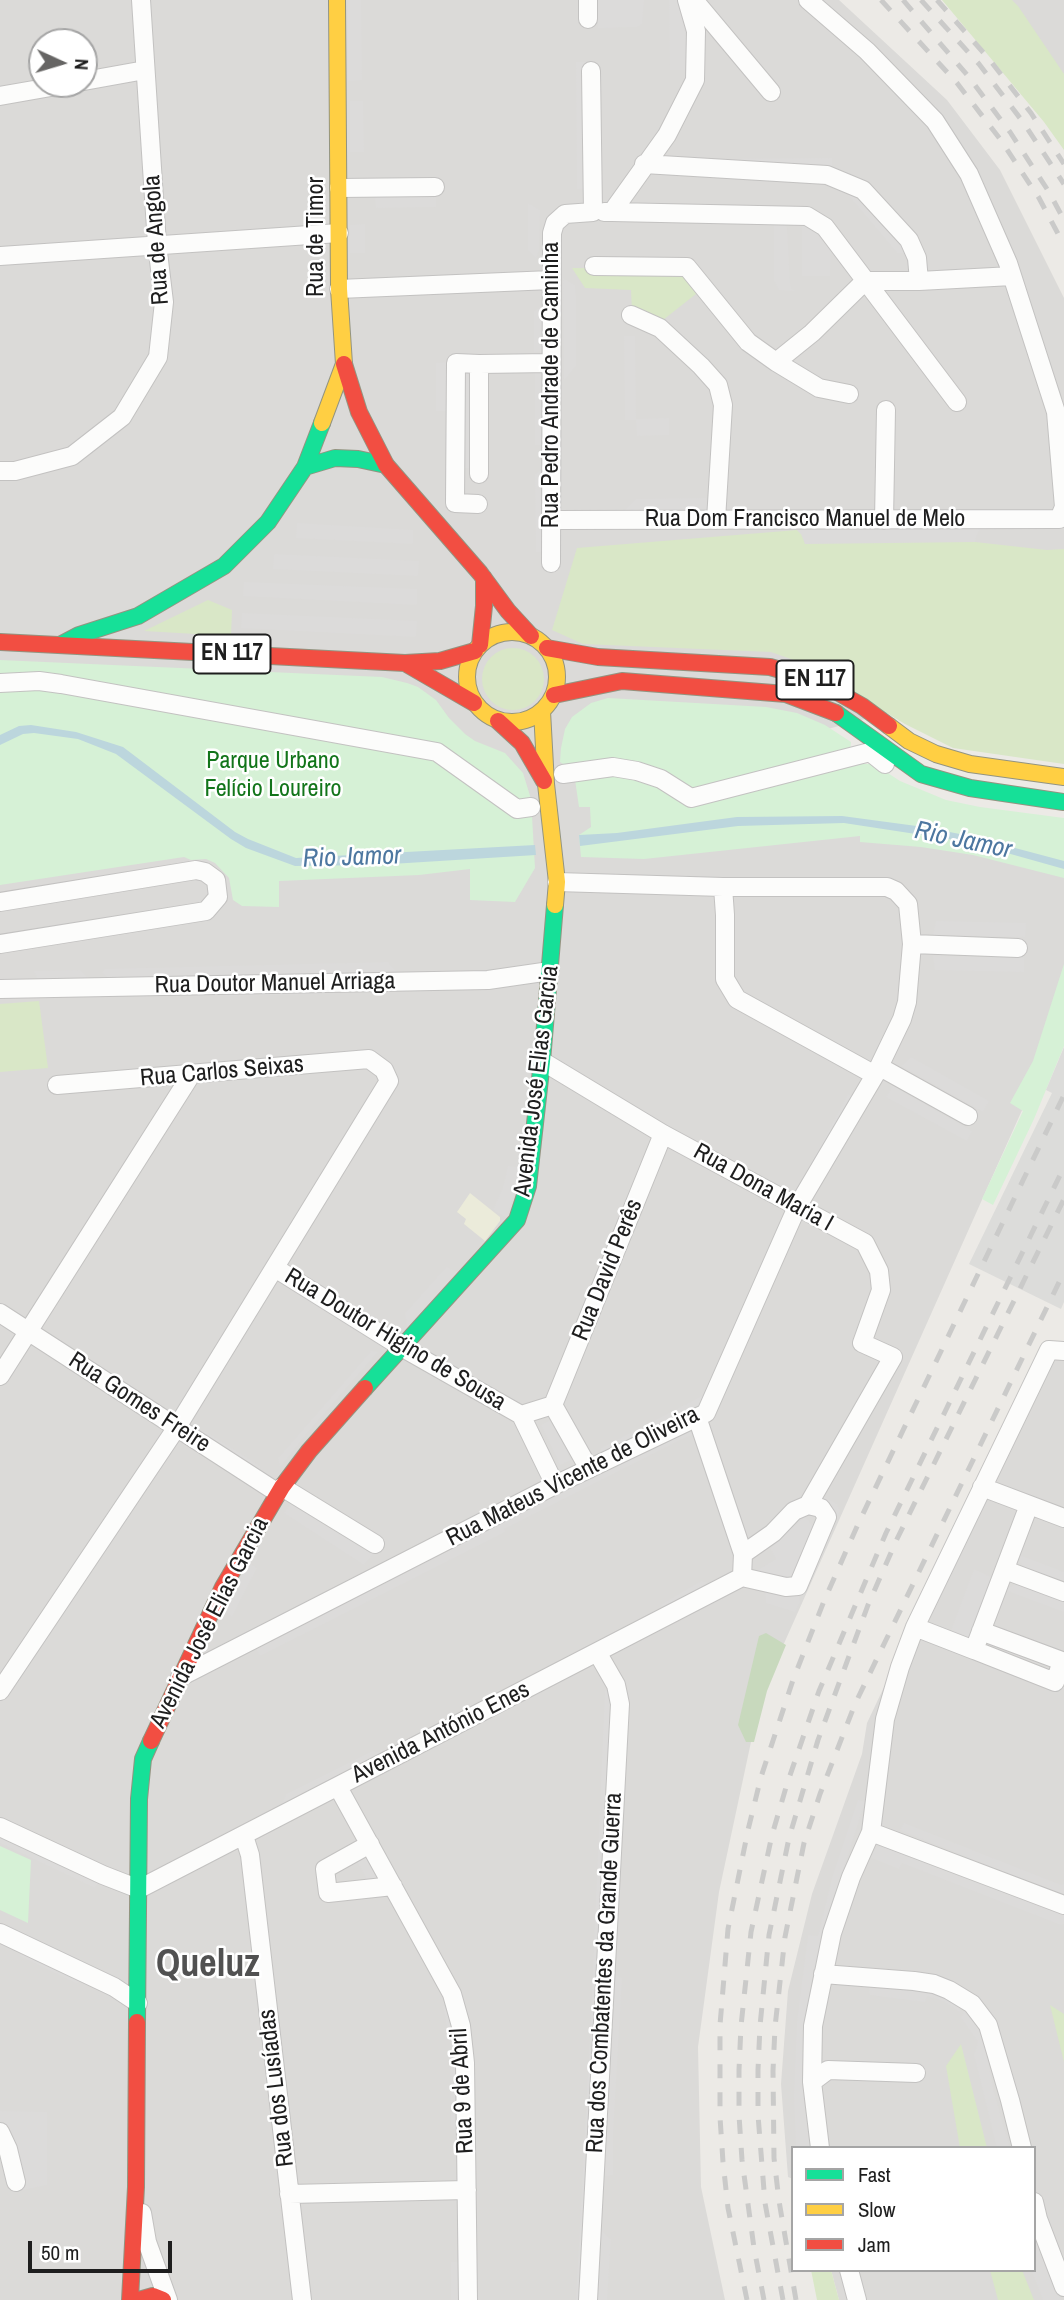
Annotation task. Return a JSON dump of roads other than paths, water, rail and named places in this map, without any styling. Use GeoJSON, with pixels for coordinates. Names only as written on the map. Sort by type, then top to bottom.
{"type":"FeatureCollection","features":[{"type":"Feature","properties":{"kind":"street","name":"Rua de Angola"},"geometry":{"type":"LineString","coordinates":[[0,471],[15,471],[72,456],[122,416],[158,357],[164,302],[157,244],[141,0]]}},
{"type":"Feature","properties":{"kind":"street","name":"Rua de Timor"},"geometry":{"type":"LineString","coordinates":[[60,645],[79,635],[138,616],[224,566],[268,522],[305,467],[344,364],[339,289],[337,0]]}},
{"type":"Feature","properties":{"kind":"street"},"geometry":{"type":"LineString","coordinates":[[588,0],[588,19]]}},
{"type":"Feature","properties":{"kind":"street"},"geometry":{"type":"LineString","coordinates":[[612,212],[667,135],[695,79],[696,31],[687,0]]}},
{"type":"Feature","properties":{"kind":"street"},"geometry":{"type":"LineString","coordinates":[[694,0],[771,92]]}},
{"type":"Feature","properties":{"kind":"street"},"geometry":{"type":"LineString","coordinates":[[776,362],[812,333],[865,281],[1012,276],[969,174],[935,121],[867,51],[808,0]]}},
{"type":"Feature","properties":{"kind":"street"},"geometry":{"type":"LineString","coordinates":[[98,78],[145,70]]}},
{"type":"Feature","properties":{"kind":"street"},"geometry":{"type":"LineString","coordinates":[[591,71],[593,212]]}},
{"type":"Feature","properties":{"kind":"street"},"geometry":{"type":"LineString","coordinates":[[0,96],[28,91]]}},
{"type":"Feature","properties":{"kind":"street"},"geometry":{"type":"LineString","coordinates":[[644,164],[827,175],[863,190],[909,240],[917,258],[919,281]]}},
{"type":"Feature","properties":{"kind":"street"},"geometry":{"type":"LineString","coordinates":[[339,188],[435,187]]}},
{"type":"Feature","properties":{"kind":"street","name":"Rua Pedro Andrade de Caminha"},"geometry":{"type":"LineString","coordinates":[[551,563],[552,233],[555,223],[565,214],[612,212],[807,216],[825,227],[957,402]]}},
{"type":"Feature","properties":{"kind":"street"},"geometry":{"type":"LineString","coordinates":[[0,256],[339,233]]}},
{"type":"Feature","properties":{"kind":"street"},"geometry":{"type":"LineString","coordinates":[[594,266],[687,267],[748,342],[819,388],[849,394]]}},
{"type":"Feature","properties":{"kind":"street","name":"Rua Dom Francisco Manuel de Melo"},"geometry":{"type":"LineString","coordinates":[[552,520],[1059,519],[1064,507],[1056,412],[1012,276]]}},
{"type":"Feature","properties":{"kind":"street"},"geometry":{"type":"LineString","coordinates":[[339,289],[551,280]]}},
{"type":"Feature","properties":{"kind":"street"},"geometry":{"type":"LineString","coordinates":[[631,315],[660,328],[719,385],[723,405],[716,520]]}},
{"type":"Feature","properties":{"kind":"street"},"geometry":{"type":"LineString","coordinates":[[478,504],[455,503],[456,363],[551,363]]}},
{"type":"Feature","properties":{"kind":"street"},"geometry":{"type":"LineString","coordinates":[[344,364],[359,412],[386,465],[531,636]]}},
{"type":"Feature","properties":{"kind":"street"},"geometry":{"type":"LineString","coordinates":[[478,474],[480,364]]}},
{"type":"Feature","properties":{"kind":"street"},"geometry":{"type":"LineString","coordinates":[[884,520],[886,410]]}},
{"type":"Feature","properties":{"kind":"street"},"geometry":{"type":"LineString","coordinates":[[305,467],[335,458],[358,459],[386,465]]}},
{"type":"Feature","properties":{"kind":"street"},"geometry":{"type":"LineString","coordinates":[[474,703],[468,691],[468,664],[477,648],[484,606],[484,578]]}},
{"type":"Feature","properties":{"kind":"street","name":"EN 117"},"geometry":{"type":"LineString","coordinates":[[0,642],[405,663],[440,661],[477,648],[491,637],[518,632],[531,636],[547,648],[598,657],[770,667],[816,680],[862,706],[909,740],[936,754],[970,764],[1064,777]]}},
{"type":"Feature","properties":{"kind":"street"},"geometry":{"type":"LineString","coordinates":[[498,721],[514,723],[529,720],[542,711],[554,695],[556,670],[547,648]]}},
{"type":"Feature","properties":{"kind":"street","name":"EN 117"},"geometry":{"type":"LineString","coordinates":[[405,663],[474,703],[485,714],[498,721]]}},
{"type":"Feature","properties":{"kind":"street"},"geometry":{"type":"LineString","coordinates":[[0,683],[39,681],[61,684],[437,752],[517,808],[531,807]]}},
{"type":"Feature","properties":{"kind":"street","name":"EN 117"},"geometry":{"type":"LineString","coordinates":[[554,695],[622,681],[786,694],[832,711],[921,774],[970,788],[1064,802]]}},
{"type":"Feature","properties":{"kind":"street","name":"Avenida José Elias Garcia"},"geometry":{"type":"LineString","coordinates":[[166,2300],[147,2242],[136,2187],[139,1799],[143,1759],[223,1587],[280,1490],[309,1451],[517,1220],[527,1186],[542,1061],[556,874],[546,784],[542,711]]}},
{"type":"Feature","properties":{"kind":"street","name":"Avenida José Elias Garcia"},"geometry":{"type":"LineString","coordinates":[[498,721],[522,743],[546,784]]}},
{"type":"Feature","properties":{"kind":"street"},"geometry":{"type":"LineString","coordinates":[[563,774],[613,767],[637,771],[661,779],[691,798],[870,752],[895,772],[939,794],[1064,814]]}},
{"type":"Feature","properties":{"kind":"street"},"geometry":{"type":"LineString","coordinates":[[0,902],[196,870],[205,872],[216,880],[218,897],[206,911],[0,944]]}},
{"type":"Feature","properties":{"kind":"street","name":"Rua Mateus Vicente de Oliveira"},"geometry":{"type":"LineString","coordinates":[[180,1676],[555,1485],[706,1413],[797,1207],[877,1071],[902,1019],[912,944],[908,904],[896,891],[887,887],[723,887],[556,874]]}},
{"type":"Feature","properties":{"kind":"street"},"geometry":{"type":"LineString","coordinates":[[723,887],[725,979],[737,999],[968,1116]]}},
{"type":"Feature","properties":{"kind":"street"},"geometry":{"type":"LineString","coordinates":[[912,944],[1018,948]]}},
{"type":"Feature","properties":{"kind":"street","name":"Rua Doutor Manuel Arriaga"},"geometry":{"type":"LineString","coordinates":[[0,989],[488,980],[550,971]]}},
{"type":"Feature","properties":{"kind":"street","name":"Rua Carlos Seixas"},"geometry":{"type":"LineString","coordinates":[[57,1085],[369,1059],[384,1070],[389,1082],[275,1268]]}},
{"type":"Feature","properties":{"kind":"street","name":"Rua Dona Maria I"},"geometry":{"type":"LineString","coordinates":[[542,1061],[663,1134],[865,1244],[879,1271],[881,1290],[862,1343],[893,1357],[808,1505]]}},
{"type":"Feature","properties":{"kind":"street"},"geometry":{"type":"LineString","coordinates":[[0,1376],[191,1075]]}},
{"type":"Feature","properties":{"kind":"street","name":"Rua David Perês"},"geometry":{"type":"LineString","coordinates":[[553,1405],[663,1134]]}},
{"type":"Feature","properties":{"kind":"street"},"geometry":{"type":"LineString","coordinates":[[3,1682],[177,1427],[275,1268]]}},
{"type":"Feature","properties":{"kind":"street","name":"Rua Doutor Higino de Sousa"},"geometry":{"type":"LineString","coordinates":[[275,1268],[403,1348],[521,1415],[555,1485]]}},
{"type":"Feature","properties":{"kind":"street","name":"Rua Gomes Freire"},"geometry":{"type":"LineString","coordinates":[[0,1313],[177,1427],[375,1544]]}},
{"type":"Feature","properties":{"kind":"street"},"geometry":{"type":"LineString","coordinates":[[820,2146],[812,2082],[813,2026],[832,1933],[851,1877],[871,1832],[884,1719],[915,1627],[982,1488],[1057,1351]]}},
{"type":"Feature","properties":{"kind":"street"},"geometry":{"type":"LineString","coordinates":[[521,1415],[553,1405],[589,1469]]}},
{"type":"Feature","properties":{"kind":"street"},"geometry":{"type":"LineString","coordinates":[[697,1417],[743,1554],[742,1577],[786,1587],[798,1586],[827,1517],[821,1508],[808,1505],[794,1511],[773,1533],[743,1554]]}},
{"type":"Feature","properties":{"kind":"street"},"geometry":{"type":"LineString","coordinates":[[982,1488],[1064,1518]]}},
{"type":"Feature","properties":{"kind":"street"},"geometry":{"type":"LineString","coordinates":[[974,1650],[1029,1505]]}},
{"type":"Feature","properties":{"kind":"street"},"geometry":{"type":"LineString","coordinates":[[1005,1570],[1064,1592]]}},
{"type":"Feature","properties":{"kind":"street","name":"Avenida António Enes"},"geometry":{"type":"LineString","coordinates":[[139,1889],[742,1577]]}},
{"type":"Feature","properties":{"kind":"street"},"geometry":{"type":"LineString","coordinates":[[915,1627],[1055,1682],[1062,1661],[981,1631]]}},
{"type":"Feature","properties":{"kind":"street","name":"Rua dos Combatentes da Grande Guerra"},"geometry":{"type":"LineString","coordinates":[[588,2300],[620,1703],[616,1685],[597,1652]]}},
{"type":"Feature","properties":{"kind":"street","name":"Rua 9 de Abril"},"geometry":{"type":"LineString","coordinates":[[338,1787],[452,1994],[461,2026],[465,2063],[468,2300]]}},
{"type":"Feature","properties":{"kind":"street"},"geometry":{"type":"LineString","coordinates":[[0,1827],[139,1889]]}},
{"type":"Feature","properties":{"kind":"street"},"geometry":{"type":"LineString","coordinates":[[871,1832],[1064,1905]]}},
{"type":"Feature","properties":{"kind":"street","name":"Rua dos Lusíadas"},"geometry":{"type":"LineString","coordinates":[[244,1836],[250,1855],[302,2300]]}},
{"type":"Feature","properties":{"kind":"street"},"geometry":{"type":"LineString","coordinates":[[370,1844],[325,1869],[328,1893],[393,1886]]}},
{"type":"Feature","properties":{"kind":"street"},"geometry":{"type":"LineString","coordinates":[[0,1933],[114,1987],[138,2003]]}},
{"type":"Feature","properties":{"kind":"street"},"geometry":{"type":"LineString","coordinates":[[823,1974],[914,1980],[934,1984],[972,2004],[988,2025],[1021,2146]]}},
{"type":"Feature","properties":{"kind":"street"},"geometry":{"type":"LineString","coordinates":[[812,2082],[828,2070],[916,2073]]}},
{"type":"Feature","properties":{"kind":"street"},"geometry":{"type":"LineString","coordinates":[[0,2132],[8,2150],[16,2182]]}},
{"type":"Feature","properties":{"kind":"street"},"geometry":{"type":"LineString","coordinates":[[130,2300],[136,2187]]}},
{"type":"Feature","properties":{"kind":"street"},"geometry":{"type":"LineString","coordinates":[[289,2194],[467,2190]]}},
{"type":"Feature","properties":{"kind":"street"},"geometry":{"type":"LineString","coordinates":[[1036,2210],[1064,2287]]}},
{"type":"Feature","properties":{"kind":"street"},"geometry":{"type":"LineString","coordinates":[[850,2272],[857,2300]]}},
{"type":"Feature","properties":{"kind":"street"},"geometry":{"type":"LineString","coordinates":[[139,2300],[153,2296],[166,2300]]}},
{"type":"Feature","properties":{"kind":"water","name":"Rio Jamor"},"geometry":{"type":"Polygon","coordinates":[[[31,725],[76,732],[123,747],[235,832],[296,858],[535,845],[536,855],[375,865],[295,866],[246,848],[231,839],[116,754],[78,739],[34,733],[23,734],[0,745],[0,735],[19,726],[31,725]]]}},
{"type":"Feature","properties":{"kind":"water","name":"Rio Jamor"},"geometry":{"type":"Polygon","coordinates":[[[842,816],[970,836],[1064,861],[1064,869],[968,842],[844,823],[738,826],[580,846],[579,835],[617,833],[737,817],[842,816]]]}},
{"type":"Feature","properties":{"kind":"railway"},"geometry":{"type":"LineString","coordinates":[[881,0],[957,83],[1000,139],[1039,198],[1064,245]]}},
{"type":"Feature","properties":{"kind":"railway"},"geometry":{"type":"LineString","coordinates":[[903,0],[968,76],[1010,132],[1064,220]]}},
{"type":"Feature","properties":{"kind":"railway"},"geometry":{"type":"LineString","coordinates":[[921,0],[979,64],[1023,122],[1064,184]]}},
{"type":"Feature","properties":{"kind":"railway"},"geometry":{"type":"LineString","coordinates":[[937,0],[989,59],[1031,113],[1064,164]]}},
{"type":"Feature","properties":{"kind":"railway"},"geometry":{"type":"LineString","coordinates":[[747,2300],[728,2208],[723,2162],[720,2025],[728,1929],[761,1777],[793,1680],[859,1522],[1064,1095]]}},
{"type":"Feature","properties":{"kind":"railway"},"geometry":{"type":"LineString","coordinates":[[764,2300],[742,2160],[739,2070],[751,1932],[772,1835],[819,1691],[886,1533],[1064,1167]]}},
{"type":"Feature","properties":{"kind":"railway"},"geometry":{"type":"LineString","coordinates":[[783,2300],[765,2203],[758,2115],[758,2070],[769,1935],[789,1838],[818,1740],[868,1605],[897,1539],[1064,1199]]}},
{"type":"Feature","properties":{"kind":"railway"},"geometry":{"type":"LineString","coordinates":[[791,2271],[774,2158],[773,2071],[785,1937],[804,1843],[855,1704],[1064,1272]]}},
{"type":"Feature","properties":{"kind":"railway"},"geometry":{"type":"LineString","coordinates":[[791,2272],[796,2300]]}},
{"type":"Feature","properties":{"kind":"district","name":"Queluz"},"geometry":{"type":"Point","coordinates":[208,1966]}},
{"type":"Feature","properties":{"kind":"park label","name":"Parque Urbano Felício Loureiro"},"geometry":{"type":"Point","coordinates":[273,776]}}]}
